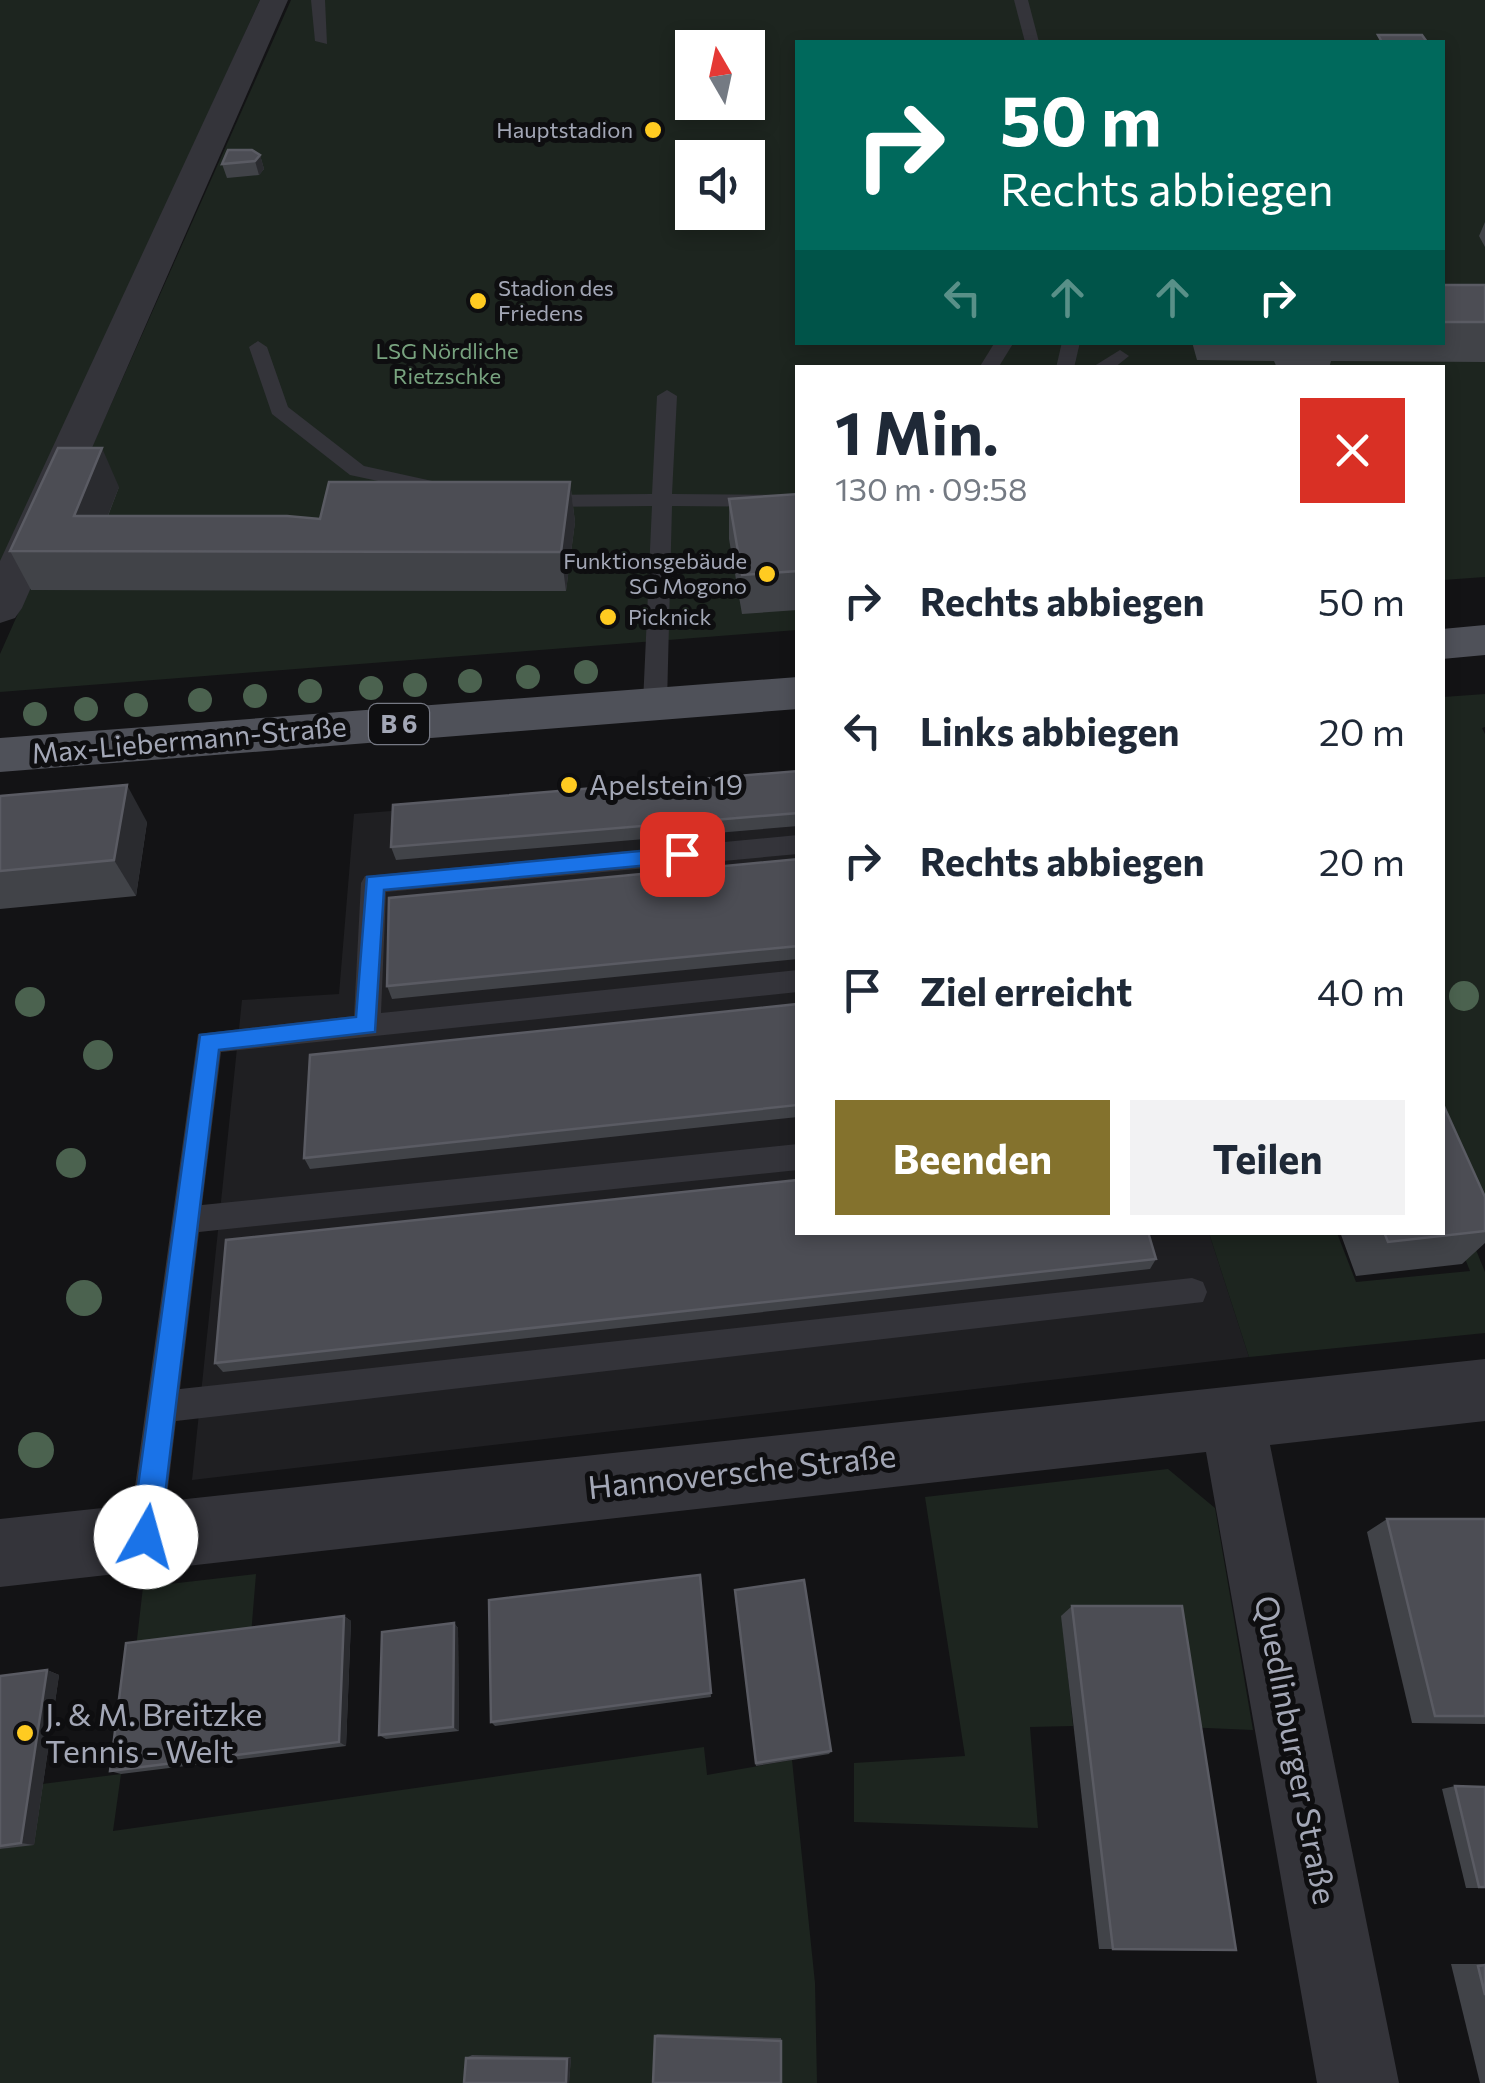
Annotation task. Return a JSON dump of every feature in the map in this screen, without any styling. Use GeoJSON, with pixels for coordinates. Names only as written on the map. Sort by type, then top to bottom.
{"type":"FeatureCollection","features":[{"type":"Feature","properties":{"kind":"main road"},"geometry":{"type":"LineString","coordinates":[[1445,644],[1485,640]]}},
{"type":"Feature","properties":{"kind":"main road","name":"Max-Liebermann-Straße"},"geometry":{"type":"LineString","coordinates":[[0,756],[795,693]]}},
{"type":"Feature","properties":{"kind":"street"},"geometry":{"type":"LineString","coordinates":[[0,608],[274,0]]}},
{"type":"Feature","properties":{"kind":"street","name":"Hannoversche Straße"},"geometry":{"type":"LineString","coordinates":[[0,1553],[1485,1390]]}},
{"type":"Feature","properties":{"kind":"street","name":"Quedlinburger Straße"},"geometry":{"type":"LineString","coordinates":[[1232,1418],[1358,2083]]}},
{"type":"Feature","properties":{"kind":"lane"},"geometry":{"type":"LineString","coordinates":[[318,0],[322,41]]}},
{"type":"Feature","properties":{"kind":"lane"},"geometry":{"type":"LineString","coordinates":[[1021,0],[1031,40]]}},
{"type":"Feature","properties":{"kind":"lane"},"geometry":{"type":"LineString","coordinates":[[258,347],[279,410],[357,471],[465,494]]}},
{"type":"Feature","properties":{"kind":"lane"},"geometry":{"type":"LineString","coordinates":[[1105,365],[1120,356]]}},
{"type":"Feature","properties":{"kind":"lane"},"geometry":{"type":"LineString","coordinates":[[654,704],[667,396]]}},
{"type":"Feature","properties":{"kind":"lane"},"geometry":{"type":"LineString","coordinates":[[756,500],[795,485]]}},
{"type":"Feature","properties":{"kind":"lane"},"geometry":{"type":"LineString","coordinates":[[519,501],[795,501]]}},
{"type":"Feature","properties":{"kind":"lane"},"geometry":{"type":"LineString","coordinates":[[367,1025],[374,883],[795,844]]}},
{"type":"Feature","properties":{"kind":"lane"},"geometry":{"type":"LineString","coordinates":[[146,1537],[208,1042],[795,981]]}},
{"type":"Feature","properties":{"kind":"lane"},"geometry":{"type":"LineString","coordinates":[[186,1220],[795,1157]]}},
{"type":"Feature","properties":{"kind":"lane"},"geometry":{"type":"LineString","coordinates":[[162,1407],[1192,1292]]}},
{"type":"Feature","properties":{"kind":"shaded area"},"geometry":{"type":"Polygon","coordinates":[[[795,778],[795,1235],[1210,1235],[1249,1357],[192,1480],[242,1000],[339,994],[354,814],[795,778]]]}},
{"type":"Feature","properties":{"kind":"green space"},"geometry":{"type":"Polygon","coordinates":[[[0,0],[260,0],[0,570],[0,0]]]}},
{"type":"Feature","properties":{"kind":"green space","name":"Stadion des Friedens"},"geometry":{"type":"Polygon","coordinates":[[[291,0],[1485,0],[1485,577],[1445,580],[1445,365],[795,365],[795,630],[0,692],[0,654],[291,0]]]}},
{"type":"Feature","properties":{"kind":"green space"},"geometry":{"type":"Polygon","coordinates":[[[1485,694],[1485,1217],[1445,1117],[1445,697],[1485,694]]]}},
{"type":"Feature","properties":{"kind":"green space"},"geometry":{"type":"Polygon","coordinates":[[[1453,1193],[1485,1272],[1485,1333],[1249,1357],[1210,1235],[1338,1235],[1356,1282],[1470,1271],[1445,1202],[1453,1193]]]}},
{"type":"Feature","properties":{"kind":"green space"},"geometry":{"type":"Polygon","coordinates":[[[1168,1469],[1215,1508],[1253,1730],[1184,1727],[1062,1616],[1073,1726],[1030,1727],[1038,1828],[854,1822],[854,1763],[965,1756],[925,1497],[1168,1469]]]}},
{"type":"Feature","properties":{"kind":"green space"},"geometry":{"type":"Polygon","coordinates":[[[256,1574],[251,1635],[136,1648],[143,1587],[256,1574]]]}},
{"type":"Feature","properties":{"kind":"green space"},"geometry":{"type":"Polygon","coordinates":[[[704,1747],[707,1775],[792,1760],[815,1983],[817,2083],[0,2083],[0,1849],[34,1844],[42,1784],[121,1774],[113,1831],[704,1747]]]}},
{"type":"Feature","properties":{"kind":"building"},"geometry":{"type":"Polygon","coordinates":[[[1378,35],[1422,35],[1426,40],[1381,40],[1378,35]]]}},
{"type":"Feature","properties":{"kind":"building"},"geometry":{"type":"Polygon","coordinates":[[[228,150],[252,150],[260,155],[255,161],[222,164],[228,150]]]}},
{"type":"Feature","properties":{"kind":"building"},"geometry":{"type":"Polygon","coordinates":[[[1445,285],[1485,285],[1485,322],[1445,322],[1445,285]]]}},
{"type":"Feature","properties":{"kind":"building"},"geometry":{"type":"Polygon","coordinates":[[[58,448],[102,448],[74,516],[320,519],[329,482],[570,482],[561,552],[10,551],[58,448]]]}},
{"type":"Feature","properties":{"kind":"building"},"geometry":{"type":"Polygon","coordinates":[[[795,494],[795,571],[742,575],[729,499],[795,494]]]}},
{"type":"Feature","properties":{"kind":"building"},"geometry":{"type":"Polygon","coordinates":[[[795,771],[795,813],[391,847],[393,805],[795,771]]]}},
{"type":"Feature","properties":{"kind":"building"},"geometry":{"type":"Polygon","coordinates":[[[127,785],[114,860],[0,871],[0,796],[127,785]]]}},
{"type":"Feature","properties":{"kind":"building"},"geometry":{"type":"Polygon","coordinates":[[[795,859],[795,946],[387,986],[389,898],[795,859]]]}},
{"type":"Feature","properties":{"kind":"building"},"geometry":{"type":"Polygon","coordinates":[[[795,1004],[795,1105],[304,1158],[310,1055],[795,1004]]]}},
{"type":"Feature","properties":{"kind":"building"},"geometry":{"type":"Polygon","coordinates":[[[1445,1109],[1485,1197],[1485,1231],[1388,1242],[1385,1235],[1445,1235],[1445,1109]]]}},
{"type":"Feature","properties":{"kind":"building"},"geometry":{"type":"Polygon","coordinates":[[[795,1180],[795,1235],[1149,1235],[1156,1259],[215,1363],[226,1240],[795,1180]]]}},
{"type":"Feature","properties":{"kind":"building"},"geometry":{"type":"Polygon","coordinates":[[[1387,1519],[1485,1519],[1485,1716],[1435,1716],[1387,1519]]]}},
{"type":"Feature","properties":{"kind":"building"},"geometry":{"type":"Polygon","coordinates":[[[700,1575],[711,1693],[491,1722],[489,1600],[700,1575]]]}},
{"type":"Feature","properties":{"kind":"building"},"geometry":{"type":"Polygon","coordinates":[[[804,1580],[831,1751],[756,1763],[735,1590],[804,1580]]]}},
{"type":"Feature","properties":{"kind":"building"},"geometry":{"type":"Polygon","coordinates":[[[1072,1606],[1182,1606],[1236,1950],[1113,1949],[1072,1606]]]}},
{"type":"Feature","properties":{"kind":"building"},"geometry":{"type":"Polygon","coordinates":[[[344,1616],[339,1742],[110,1771],[126,1643],[344,1616]]]}},
{"type":"Feature","properties":{"kind":"building"},"geometry":{"type":"Polygon","coordinates":[[[454,1623],[453,1727],[379,1735],[382,1632],[454,1623]]]}},
{"type":"Feature","properties":{"kind":"building","name":"J. & M. Breitzke Tennis - Welt"},"geometry":{"type":"Polygon","coordinates":[[[47,1670],[21,1843],[0,1846],[0,1676],[47,1670]]]}},
{"type":"Feature","properties":{"kind":"building"},"geometry":{"type":"Polygon","coordinates":[[[1455,1786],[1485,1787],[1485,1887],[1479,1887],[1455,1786]]]}},
{"type":"Feature","properties":{"kind":"building"},"geometry":{"type":"Polygon","coordinates":[[[1485,1965],[1485,1995],[1478,1966],[1485,1965]]]}},
{"type":"Feature","properties":{"kind":"building"},"geometry":{"type":"Polygon","coordinates":[[[655,2036],[781,2041],[781,2083],[653,2083],[655,2036]]]}},
{"type":"Feature","properties":{"kind":"building"},"geometry":{"type":"Polygon","coordinates":[[[466,2058],[567,2059],[566,2083],[464,2083],[466,2058]]]}},
{"type":"Feature","properties":{"kind":"place","name":"Hauptstadion"},"geometry":{"type":"Point","coordinates":[653,130]}},
{"type":"Feature","properties":{"kind":"place","name":"Stadion des Friedens"},"geometry":{"type":"Point","coordinates":[478,301]}},
{"type":"Feature","properties":{"kind":"place","name":"Funktionsgebäude SG Mogono"},"geometry":{"type":"Point","coordinates":[767,574]}},
{"type":"Feature","properties":{"kind":"place","name":"Picknick"},"geometry":{"type":"Point","coordinates":[608,617]}},
{"type":"Feature","properties":{"kind":"place","name":"Apelstein 19"},"geometry":{"type":"Point","coordinates":[569,785]}},
{"type":"Feature","properties":{"kind":"place","name":"J. & M. Breitzke Tennis - Welt"},"geometry":{"type":"Point","coordinates":[25,1733]}},
{"type":"Feature","properties":{"kind":"route"},"geometry":{"type":"LineString","coordinates":[[146,1537],[208,1042],[367,1025],[374,883],[682,854]]}},
{"type":"Feature","properties":{"kind":"park label","name":"LSG Nördliche Rietzschke"},"geometry":{"type":"Point","coordinates":[447,364]}}]}
